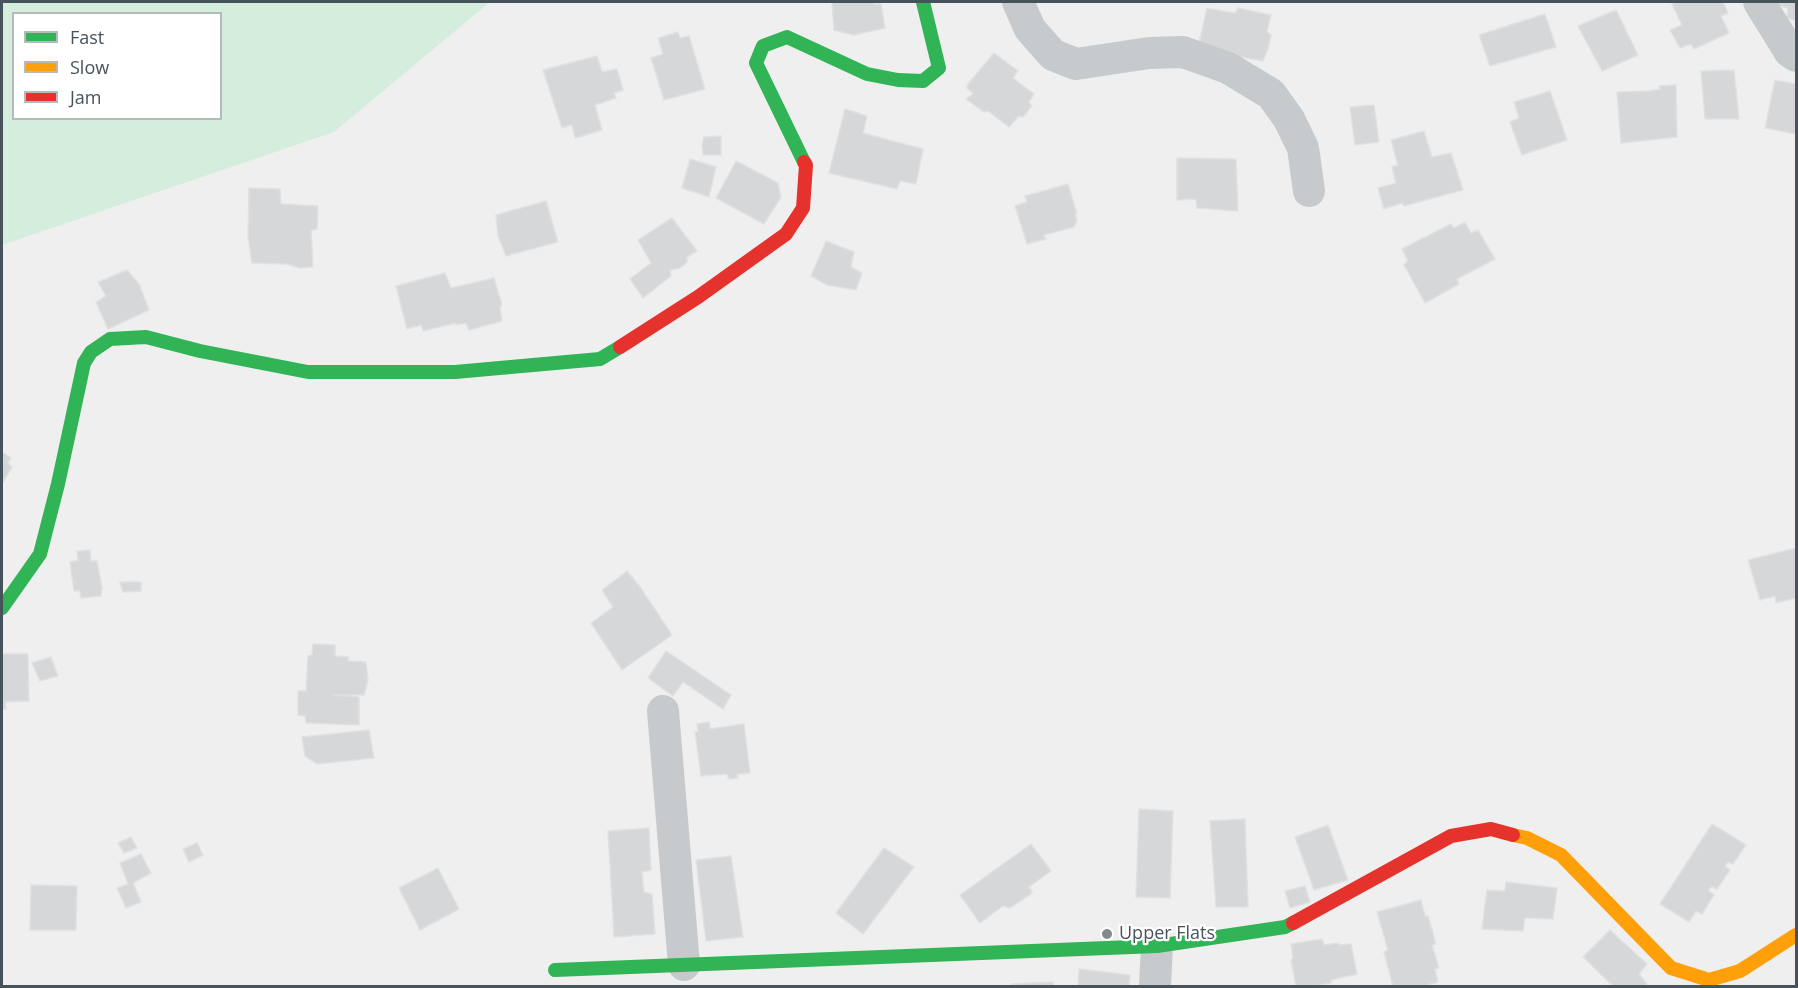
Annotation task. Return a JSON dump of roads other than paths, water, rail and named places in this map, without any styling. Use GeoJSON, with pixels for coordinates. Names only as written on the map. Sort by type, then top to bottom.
{"type":"FeatureCollection","features":[{"type":"Feature","properties":{"kind":"street"},"geometry":{"type":"LineString","coordinates":[[2,608],[40,554],[58,484],[84,363],[91,352],[110,339],[146,338],[308,372],[455,372],[600,359],[698,297],[786,234],[803,208],[806,165],[756,63],[763,46],[788,37],[867,74],[898,80],[923,81],[939,68],[923,2]]}},
{"type":"Feature","properties":{"kind":"street"},"geometry":{"type":"LineString","coordinates":[[1018,2],[1030,29],[1053,55],[1076,63],[1149,53],[1183,52],[1228,68],[1271,94],[1289,118],[1303,148],[1309,191]]}},
{"type":"Feature","properties":{"kind":"street"},"geometry":{"type":"LineString","coordinates":[[1759,2],[1791,52],[1797,56]]}},
{"type":"Feature","properties":{"kind":"street"},"geometry":{"type":"LineString","coordinates":[[663,711],[684,965]]}},
{"type":"Feature","properties":{"kind":"street"},"geometry":{"type":"LineString","coordinates":[[555,970],[1157,946],[1285,927],[1451,836],[1491,830],[1527,838],[1561,855],[1671,968],[1709,980],[1740,971],[1797,934]]}},
{"type":"Feature","properties":{"kind":"street"},"geometry":{"type":"LineString","coordinates":[[1155,987],[1157,946]]}},
{"type":"Feature","properties":{"kind":"place","name":"Upper Flats"},"geometry":{"type":"Point","coordinates":[1107,934]}}]}
